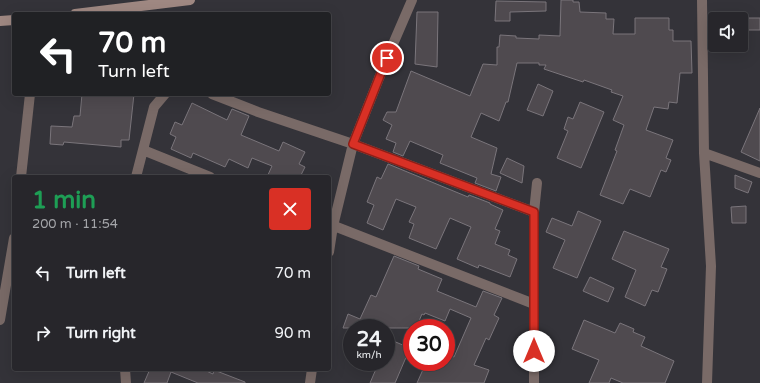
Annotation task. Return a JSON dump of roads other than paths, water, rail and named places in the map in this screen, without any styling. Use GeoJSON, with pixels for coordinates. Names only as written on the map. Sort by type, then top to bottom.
{"type":"FeatureCollection","features":[{"type":"Feature","properties":{"kind":"street"},"geometry":{"type":"LineString","coordinates":[[91,12],[190,0]]}},
{"type":"Feature","properties":{"kind":"street"},"geometry":{"type":"LineString","coordinates":[[412,0],[353,144],[331,225],[534,304]]}},
{"type":"Feature","properties":{"kind":"street"},"geometry":{"type":"LineString","coordinates":[[702,0],[704,153],[711,266],[707,383]]}},
{"type":"Feature","properties":{"kind":"street"},"geometry":{"type":"LineString","coordinates":[[0,21],[12,20]]}},
{"type":"Feature","properties":{"kind":"street"},"geometry":{"type":"LineString","coordinates":[[21,175],[30,96]]}},
{"type":"Feature","properties":{"kind":"street"},"geometry":{"type":"LineString","coordinates":[[137,175],[154,107],[162,96]]}},
{"type":"Feature","properties":{"kind":"street"},"geometry":{"type":"LineString","coordinates":[[217,96],[258,112],[353,144],[534,212]]}},
{"type":"Feature","properties":{"kind":"street"},"geometry":{"type":"LineString","coordinates":[[143,150],[205,175]]}},
{"type":"Feature","properties":{"kind":"street"},"geometry":{"type":"LineString","coordinates":[[704,153],[760,173]]}},
{"type":"Feature","properties":{"kind":"street"},"geometry":{"type":"LineString","coordinates":[[534,383],[534,212],[537,182]]}},
{"type":"Feature","properties":{"kind":"street"},"geometry":{"type":"LineString","coordinates":[[0,320],[12,250]]}},
{"type":"Feature","properties":{"kind":"street"},"geometry":{"type":"LineString","coordinates":[[125,371],[126,383]]}},
{"type":"Feature","properties":{"kind":"street"},"geometry":{"type":"LineString","coordinates":[[310,383],[312,371]]}}]}
